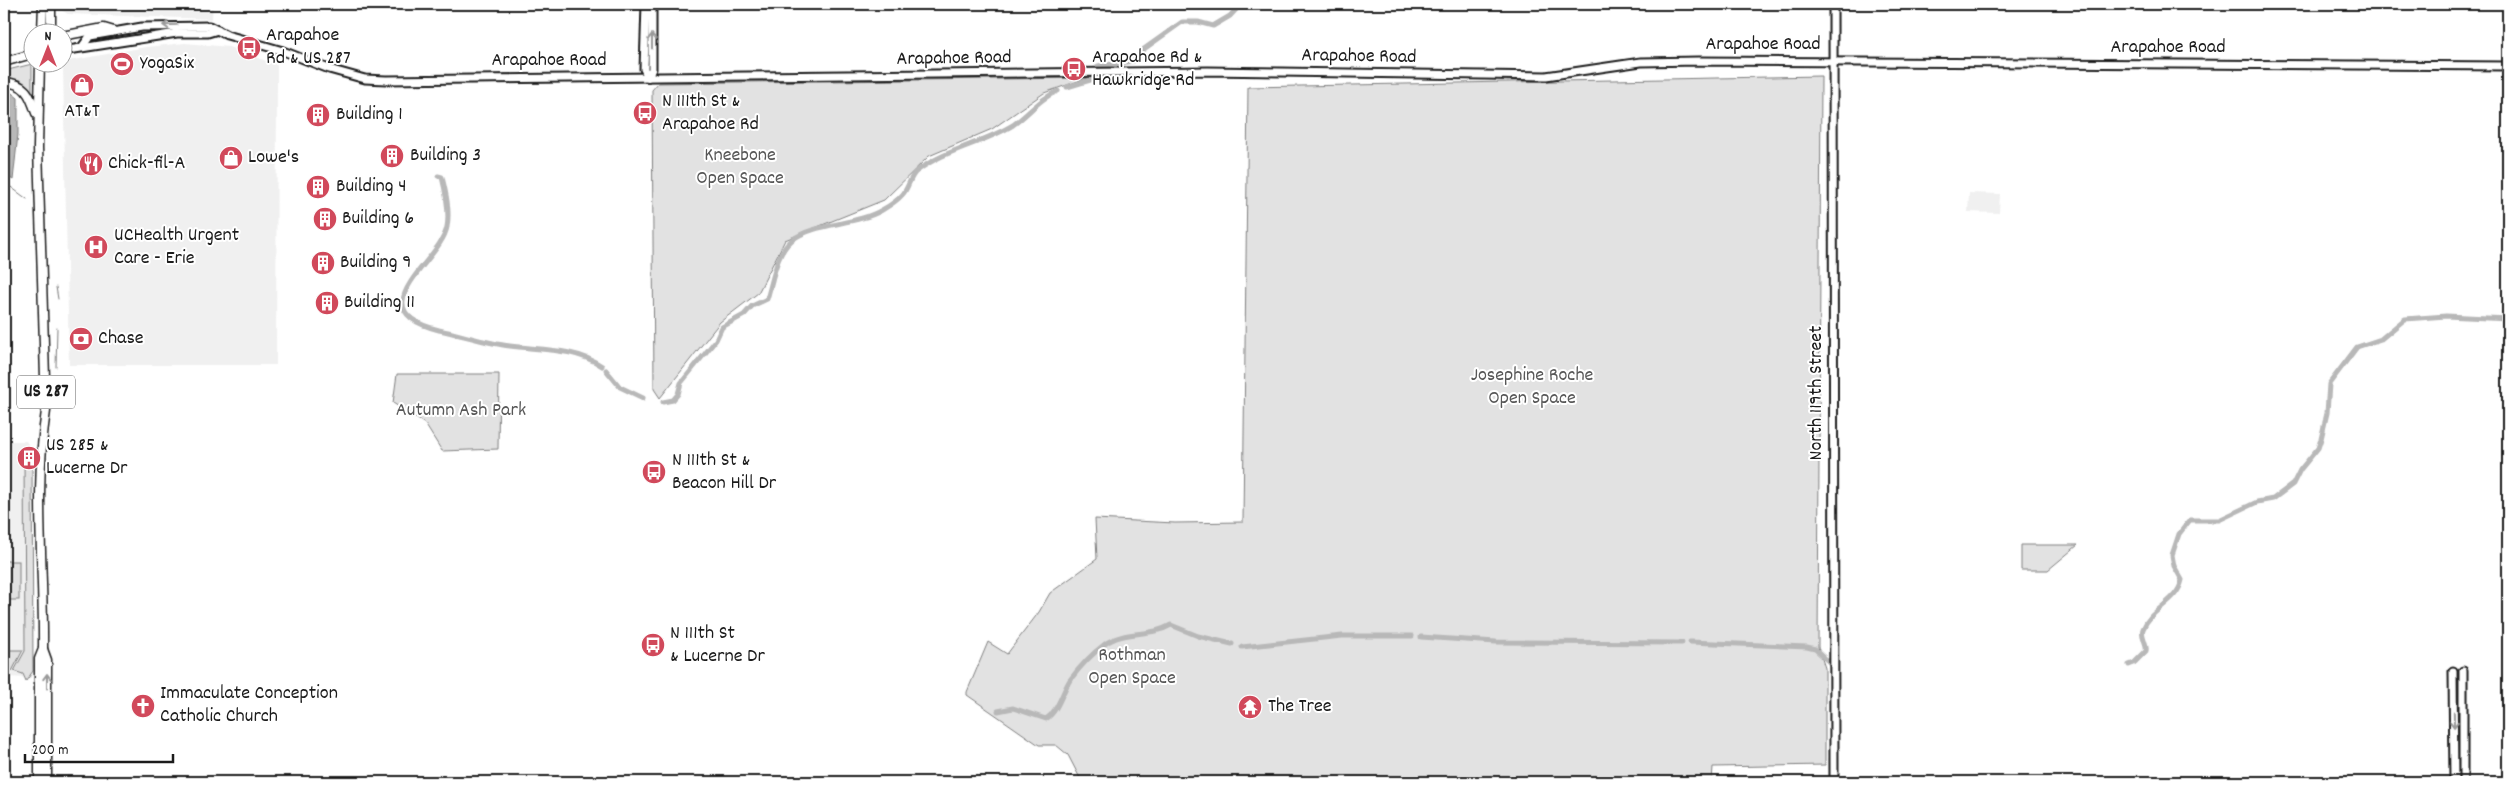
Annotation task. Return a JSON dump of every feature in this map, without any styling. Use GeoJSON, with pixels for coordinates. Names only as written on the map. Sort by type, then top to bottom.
{"type":"FeatureCollection","features":[{"type":"Feature","properties":{"kind":"main road"},"geometry":{"type":"LineString","coordinates":[[42,22],[43,4]]}},
{"type":"Feature","properties":{"kind":"main road"},"geometry":{"type":"LineString","coordinates":[[51,4],[51,22]]}},
{"type":"Feature","properties":{"kind":"main road"},"geometry":{"type":"LineString","coordinates":[[646,4],[644,69],[648,77]]}},
{"type":"Feature","properties":{"kind":"main road"},"geometry":{"type":"LineString","coordinates":[[648,77],[652,69],[652,4]]}},
{"type":"Feature","properties":{"kind":"main road","name":"North 119th Street"},"geometry":{"type":"LineString","coordinates":[[1833,4],[1834,782]]}},
{"type":"Feature","properties":{"kind":"main road","name":"Arapahoe Road"},"geometry":{"type":"LineString","coordinates":[[82,47],[90,36],[142,27],[209,26],[227,35],[283,51],[329,69],[366,79],[1246,71],[1546,76],[1641,62],[1833,60],[2508,66]]}},
{"type":"Feature","properties":{"kind":"main road"},"geometry":{"type":"LineString","coordinates":[[72,34],[104,28],[114,32]]}},
{"type":"Feature","properties":{"kind":"main road","name":"Arapahoe Road"},"geometry":{"type":"LineString","coordinates":[[72,49],[82,47],[93,48],[177,33],[208,33],[218,30]]}},
{"type":"Feature","properties":{"kind":"main road"},"geometry":{"type":"LineString","coordinates":[[4,62],[22,57]]}},
{"type":"Feature","properties":{"kind":"main road","name":"US 287"},"geometry":{"type":"LineString","coordinates":[[40,72],[38,122],[46,411],[41,446],[43,649],[47,660],[48,782]]}},
{"type":"Feature","properties":{"kind":"main road"},"geometry":{"type":"LineString","coordinates":[[4,82],[16,83],[26,89],[38,122]]}},
{"type":"Feature","properties":{"kind":"main road","name":"US 287"},"geometry":{"type":"LineString","coordinates":[[39,782],[39,660],[43,649]]}},
{"type":"Feature","properties":{"kind":"main road"},"geometry":{"type":"LineString","coordinates":[[2453,671],[2454,782]]}},
{"type":"Feature","properties":{"kind":"main road"},"geometry":{"type":"LineString","coordinates":[[2463,671],[2463,782]]}},
{"type":"Feature","properties":{"kind":"shaded area"},"geometry":{"type":"Polygon","coordinates":[[[61,4],[213,4],[212,19],[68,14],[61,10],[61,4]]]}},
{"type":"Feature","properties":{"kind":"shaded area"},"geometry":{"type":"Polygon","coordinates":[[[185,43],[229,47],[277,65],[276,365],[69,365],[63,72],[72,72],[72,60],[146,47],[185,43]]]}},
{"type":"Feature","properties":{"kind":"shaded area"},"geometry":{"type":"Polygon","coordinates":[[[4,90],[8,90],[18,98],[18,134],[13,180],[4,174],[4,90]]]}},
{"type":"Feature","properties":{"kind":"shaded area"},"geometry":{"type":"Polygon","coordinates":[[[1969,193],[2000,194],[1999,213],[1968,212],[1969,193]]]}},
{"type":"Feature","properties":{"kind":"shaded area"},"geometry":{"type":"Polygon","coordinates":[[[4,441],[26,441],[32,450],[33,671],[31,678],[4,677],[4,441]]]}},
{"type":"Feature","properties":{"kind":"shaded area"},"geometry":{"type":"Polygon","coordinates":[[[67,775],[141,776],[143,782],[66,782],[67,775]]]}},
{"type":"Feature","properties":{"kind":"green space"},"geometry":{"type":"Polygon","coordinates":[[[22,66],[22,72],[32,72],[32,93],[20,82],[4,80],[4,71],[22,66]]]}},
{"type":"Feature","properties":{"kind":"green space","name":"Josephine Roche Open Space"},"geometry":{"type":"Polygon","coordinates":[[[1821,76],[1818,647],[1825,668],[1825,765],[1713,767],[1712,782],[1082,782],[1068,755],[1056,745],[1039,745],[967,695],[988,642],[1007,654],[1039,612],[1050,593],[1097,559],[1095,519],[1175,523],[1243,522],[1248,87],[1821,76]]]}},
{"type":"Feature","properties":{"kind":"green space","name":"Kneebone Open Space"},"geometry":{"type":"Polygon","coordinates":[[[1087,78],[1044,93],[992,129],[929,156],[884,200],[785,240],[758,293],[720,322],[660,398],[654,389],[652,90],[658,83],[1087,78]]]}},
{"type":"Feature","properties":{"kind":"green space","name":"Autumn Ash Park"},"geometry":{"type":"Polygon","coordinates":[[[397,374],[499,374],[498,449],[442,451],[425,424],[393,403],[397,374]]]}},
{"type":"Feature","properties":{"kind":"green space"},"geometry":{"type":"Polygon","coordinates":[[[24,456],[30,456],[28,460],[32,461],[33,671],[26,681],[23,674],[14,671],[25,651],[24,456]]]}},
{"type":"Feature","properties":{"kind":"green space"},"geometry":{"type":"Polygon","coordinates":[[[2021,545],[2078,545],[2048,570],[2021,570],[2021,545]]]}},
{"type":"Feature","properties":{"kind":"green space"},"geometry":{"type":"Polygon","coordinates":[[[4,561],[19,561],[19,600],[4,600],[4,561]]]}},
{"type":"Feature","properties":{"kind":"green space"},"geometry":{"type":"Polygon","coordinates":[[[4,650],[23,650],[12,671],[4,671],[4,650]]]}},
{"type":"Feature","properties":{"kind":"waterway"},"geometry":{"type":"LineString","coordinates":[[1096,70],[1098,66],[1134,61],[1144,49],[1182,22],[1198,22],[1213,26],[1230,16],[1241,4]]}},
{"type":"Feature","properties":{"kind":"waterway"},"geometry":{"type":"LineString","coordinates":[[1067,87],[1097,78]]}},
{"type":"Feature","properties":{"kind":"waterway"},"geometry":{"type":"LineString","coordinates":[[663,402],[673,400],[678,394],[681,383],[716,340],[722,327],[744,315],[752,306],[767,299],[779,259],[792,240],[811,230],[860,219],[882,210],[903,194],[917,171],[928,163],[1001,132],[1019,121],[1040,102],[1058,91]]}},
{"type":"Feature","properties":{"kind":"waterway"},"geometry":{"type":"LineString","coordinates":[[438,176],[442,177],[446,196],[448,208],[447,227],[442,240],[410,284],[403,298],[404,310],[415,321],[439,330],[501,345],[569,353],[592,360],[602,366]]}},
{"type":"Feature","properties":{"kind":"waterway"},"geometry":{"type":"LineString","coordinates":[[4,182],[27,199]]}},
{"type":"Feature","properties":{"kind":"waterway"},"geometry":{"type":"LineString","coordinates":[[56,287],[58,299]]}},
{"type":"Feature","properties":{"kind":"waterway"},"geometry":{"type":"LineString","coordinates":[[2129,665],[2134,663],[2146,651],[2142,632],[2147,622],[2170,600],[2179,588],[2182,580],[2174,566],[2172,555],[2179,534],[2190,520],[2219,520],[2257,502],[2273,499],[2293,484],[2300,470],[2318,448],[2327,413],[2329,384],[2357,347],[2381,339],[2405,319],[2446,316],[2508,319]]}},
{"type":"Feature","properties":{"kind":"waterway"},"geometry":{"type":"LineString","coordinates":[[56,367],[57,328]]}},
{"type":"Feature","properties":{"kind":"waterway"},"geometry":{"type":"LineString","coordinates":[[606,370],[620,387],[643,398]]}},
{"type":"Feature","properties":{"kind":"waterway"},"geometry":{"type":"LineString","coordinates":[[998,711],[1013,708],[1046,719],[1054,711],[1070,680],[1082,666],[1105,644],[1121,637],[1155,631],[1171,625],[1198,636],[1232,644]]}},
{"type":"Feature","properties":{"kind":"waterway"},"geometry":{"type":"LineString","coordinates":[[1242,647],[1342,636],[1412,636]]}},
{"type":"Feature","properties":{"kind":"waterway"},"geometry":{"type":"LineString","coordinates":[[1421,637],[1496,642],[1682,643]]}},
{"type":"Feature","properties":{"kind":"waterway"},"geometry":{"type":"LineString","coordinates":[[1690,642],[1807,647],[1815,649],[1830,663]]}},
{"type":"Feature","properties":{"kind":"place","name":"Arapahoe Rd & US 287"},"geometry":{"type":"Point","coordinates":[249,48]}},
{"type":"Feature","properties":{"kind":"place","name":"YogaSix"},"geometry":{"type":"Point","coordinates":[122,64]}},
{"type":"Feature","properties":{"kind":"place","name":"Arapahoe Rd & Hawkridge Rd"},"geometry":{"type":"Point","coordinates":[1074,69]}},
{"type":"Feature","properties":{"kind":"place","name":"AT&T"},"geometry":{"type":"Point","coordinates":[82,85]}},
{"type":"Feature","properties":{"kind":"place","name":"N 111th St & Arapahoe Rd"},"geometry":{"type":"Point","coordinates":[645,113]}},
{"type":"Feature","properties":{"kind":"place","name":"Building 1"},"geometry":{"type":"Point","coordinates":[318,115]}},
{"type":"Feature","properties":{"kind":"place","name":"Building 3"},"geometry":{"type":"Point","coordinates":[392,156]}},
{"type":"Feature","properties":{"kind":"place","name":"Lowe's"},"geometry":{"type":"Point","coordinates":[231,158]}},
{"type":"Feature","properties":{"kind":"place","name":"Chick-fil-A"},"geometry":{"type":"Point","coordinates":[91,164]}},
{"type":"Feature","properties":{"kind":"place","name":"Building 4"},"geometry":{"type":"Point","coordinates":[318,187]}},
{"type":"Feature","properties":{"kind":"place","name":"Building 6"},"geometry":{"type":"Point","coordinates":[325,219]}},
{"type":"Feature","properties":{"kind":"place","name":"UCHealth Urgent Care - Erie"},"geometry":{"type":"Point","coordinates":[96,247]}},
{"type":"Feature","properties":{"kind":"place","name":"Building 9"},"geometry":{"type":"Point","coordinates":[323,263]}},
{"type":"Feature","properties":{"kind":"place","name":"Building 11"},"geometry":{"type":"Point","coordinates":[327,303]}},
{"type":"Feature","properties":{"kind":"place","name":"Chase"},"geometry":{"type":"Point","coordinates":[81,339]}},
{"type":"Feature","properties":{"kind":"place","name":"US 285 & Lucerne Dr"},"geometry":{"type":"Point","coordinates":[29,458]}},
{"type":"Feature","properties":{"kind":"place","name":"N 111th St & Beacon Hill Dr"},"geometry":{"type":"Point","coordinates":[654,472]}},
{"type":"Feature","properties":{"kind":"place","name":"N 111th St & Lucerne Dr"},"geometry":{"type":"Point","coordinates":[653,645]}},
{"type":"Feature","properties":{"kind":"place","name":"Immaculate Conception Catholic Church"},"geometry":{"type":"Point","coordinates":[143,706]}},
{"type":"Feature","properties":{"kind":"place","name":"The Tree"},"geometry":{"type":"Point","coordinates":[1250,707]}},
{"type":"Feature","properties":{"kind":"park label","name":"Rothman Open Space"},"geometry":{"type":"Point","coordinates":[1132,668]}}]}
